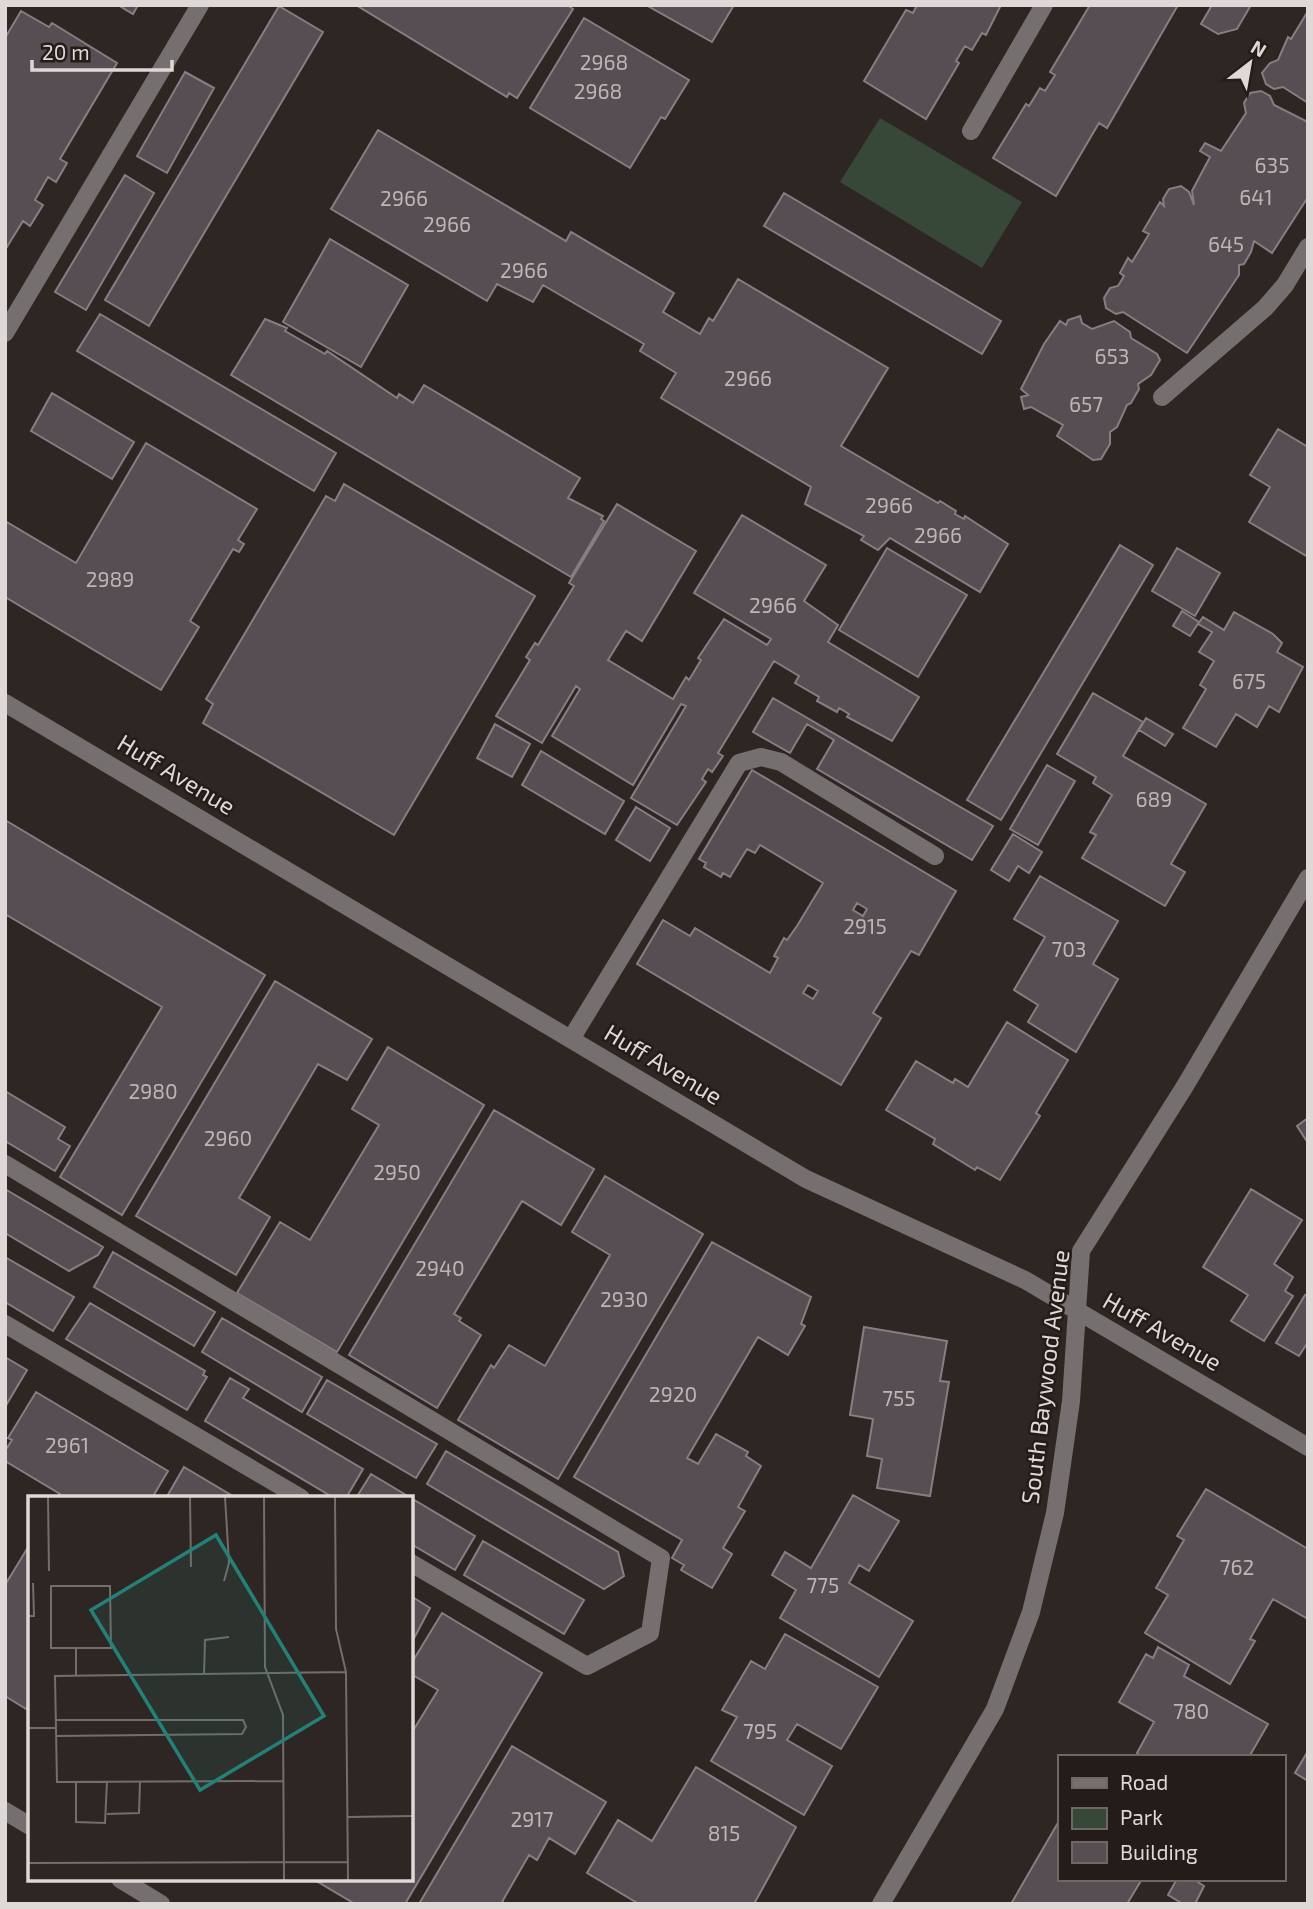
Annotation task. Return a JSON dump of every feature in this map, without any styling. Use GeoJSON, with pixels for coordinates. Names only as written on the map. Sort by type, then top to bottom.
{"type":"FeatureCollection","features":[{"type":"Feature","properties":{"kind":"street"},"geometry":{"type":"LineString","coordinates":[[5,333],[200,5]]}},
{"type":"Feature","properties":{"kind":"street"},"geometry":{"type":"LineString","coordinates":[[971,131],[1044,5]]}},
{"type":"Feature","properties":{"kind":"street"},"geometry":{"type":"LineString","coordinates":[[1162,397],[1265,308],[1285,285],[1308,247]]}},
{"type":"Feature","properties":{"kind":"street","name":"Huff Avenue"},"geometry":{"type":"LineString","coordinates":[[5,703],[806,1179],[1025,1280],[1308,1447]]}},
{"type":"Feature","properties":{"kind":"street"},"geometry":{"type":"LineString","coordinates":[[571,1039],[738,763],[761,757],[781,762],[935,856]]}},
{"type":"Feature","properties":{"kind":"street","name":"South Baywood Avenue"},"geometry":{"type":"LineString","coordinates":[[881,1904],[995,1709],[1031,1612],[1055,1513],[1071,1401],[1081,1251],[1185,1086],[1308,878]]}},
{"type":"Feature","properties":{"kind":"street"},"geometry":{"type":"LineString","coordinates":[[5,1164],[661,1558],[650,1633],[587,1666],[413,1564]]}},
{"type":"Feature","properties":{"kind":"street"},"geometry":{"type":"LineString","coordinates":[[5,1324],[298,1496]]}},
{"type":"Feature","properties":{"kind":"street"},"geometry":{"type":"LineString","coordinates":[[5,1811],[28,1825]]}},
{"type":"Feature","properties":{"kind":"street"},"geometry":{"type":"LineString","coordinates":[[123,1881],[161,1904]]}},
{"type":"Feature","properties":{"kind":"green space"},"geometry":{"type":"Polygon","coordinates":[[[880,118],[1022,202],[982,268],[840,182],[880,118]]]}},
{"type":"Feature","properties":{"kind":"building"},"geometry":{"type":"Polygon","coordinates":[[[118,5],[138,5],[133,14],[118,5]]]}},
{"type":"Feature","properties":{"kind":"building"},"geometry":{"type":"Polygon","coordinates":[[[356,5],[567,5],[573,9],[517,98],[509,93],[507,97],[356,5]]]}},
{"type":"Feature","properties":{"kind":"building"},"geometry":{"type":"Polygon","coordinates":[[[646,5],[734,5],[712,42],[646,5]]]}},
{"type":"Feature","properties":{"kind":"building"},"geometry":{"type":"Polygon","coordinates":[[[917,5],[1001,5],[986,35],[982,33],[972,50],[965,46],[956,61],[959,63],[926,119],[864,81],[906,10],[913,13],[917,5]]]}},
{"type":"Feature","properties":{"kind":"building"},"geometry":{"type":"Polygon","coordinates":[[[1090,5],[1178,5],[1107,128],[1099,123],[1056,196],[993,158],[1026,104],[1029,106],[1040,88],[1045,91],[1055,75],[1050,72],[1090,5]]]}},
{"type":"Feature","properties":{"kind":"building"},"geometry":{"type":"Polygon","coordinates":[[[1212,5],[1251,5],[1237,29],[1218,34],[1201,24],[1212,5]]]}},
{"type":"Feature","properties":{"kind":"building"},"geometry":{"type":"Polygon","coordinates":[[[279,6],[323,32],[149,326],[105,300],[279,6]]]}},
{"type":"Feature","properties":{"kind":"building"},"geometry":{"type":"Polygon","coordinates":[[[21,11],[49,27],[52,23],[117,63],[60,159],[67,163],[56,182],[48,177],[35,200],[43,205],[30,226],[23,221],[5,250],[5,38],[21,11]]]}},
{"type":"Feature","properties":{"kind":"building"},"geometry":{"type":"Polygon","coordinates":[[[1308,11],[1308,103],[1283,87],[1274,89],[1266,84],[1262,73],[1270,63],[1278,60],[1288,37],[1291,39],[1308,11]]]}},
{"type":"Feature","properties":{"kind":"building"},"geometry":{"type":"Polygon","coordinates":[[[584,18],[689,80],[665,119],[661,117],[630,168],[530,108],[584,18]]]}},
{"type":"Feature","properties":{"kind":"building"},"geometry":{"type":"Polygon","coordinates":[[[185,72],[214,88],[167,173],[137,156],[185,72]]]}},
{"type":"Feature","properties":{"kind":"building"},"geometry":{"type":"Polygon","coordinates":[[[1261,91],[1270,96],[1274,105],[1308,122],[1308,197],[1272,253],[1254,241],[1244,264],[1239,265],[1239,275],[1187,353],[1123,312],[1116,314],[1106,308],[1104,298],[1110,288],[1118,286],[1124,276],[1120,273],[1128,258],[1132,262],[1149,234],[1143,231],[1160,202],[1164,206],[1163,199],[1169,189],[1181,186],[1189,192],[1194,205],[1192,191],[1210,157],[1200,151],[1205,143],[1221,151],[1246,113],[1244,103],[1250,93],[1261,91]]]}},
{"type":"Feature","properties":{"kind":"building"},"geometry":{"type":"Polygon","coordinates":[[[378,130],[566,241],[571,232],[674,293],[663,312],[700,334],[709,318],[713,321],[738,279],[888,368],[841,446],[938,503],[940,501],[956,511],[955,514],[964,519],[965,516],[1008,544],[980,592],[890,538],[878,550],[861,540],[864,536],[805,504],[811,487],[661,398],[676,373],[640,351],[644,344],[543,285],[533,302],[497,284],[487,301],[331,209],[378,130]]]}},
{"type":"Feature","properties":{"kind":"building"},"geometry":{"type":"Polygon","coordinates":[[[125,175],[154,193],[86,310],[55,292],[125,175]]]}},
{"type":"Feature","properties":{"kind":"building"},"geometry":{"type":"Polygon","coordinates":[[[784,193],[1001,321],[982,354],[764,226],[784,193]]]}},
{"type":"Feature","properties":{"kind":"building"},"geometry":{"type":"Polygon","coordinates":[[[330,239],[408,285],[361,367],[283,322],[330,239]]]}},
{"type":"Feature","properties":{"kind":"building"},"geometry":{"type":"Polygon","coordinates":[[[100,314],[336,453],[314,491],[77,351],[100,314]]]}},
{"type":"Feature","properties":{"kind":"building"},"geometry":{"type":"Polygon","coordinates":[[[1080,316],[1082,323],[1092,329],[1114,321],[1130,332],[1131,338],[1157,354],[1160,360],[1151,375],[1138,384],[1139,389],[1127,405],[1117,427],[1110,432],[1110,444],[1101,459],[1093,460],[1057,436],[1063,425],[1031,407],[1024,409],[1021,397],[1028,395],[1021,389],[1044,344],[1060,321],[1066,325],[1068,320],[1080,316]]]}},
{"type":"Feature","properties":{"kind":"building"},"geometry":{"type":"Polygon","coordinates":[[[265,319],[287,328],[285,331],[325,354],[327,351],[397,398],[399,394],[413,403],[424,385],[580,478],[568,498],[603,516],[601,519],[604,521],[571,577],[231,375],[265,319]]]}},
{"type":"Feature","properties":{"kind":"building"},"geometry":{"type":"Polygon","coordinates":[[[52,393],[134,442],[112,479],[31,431],[52,393]]]}},
{"type":"Feature","properties":{"kind":"building"},"geometry":{"type":"Polygon","coordinates":[[[1278,429],[1308,447],[1308,557],[1249,522],[1270,487],[1250,475],[1278,429]]]}},
{"type":"Feature","properties":{"kind":"building"},"geometry":{"type":"Polygon","coordinates":[[[146,443],[257,509],[238,540],[244,544],[239,552],[233,549],[190,621],[199,627],[161,690],[5,597],[5,521],[76,563],[146,443]]]}},
{"type":"Feature","properties":{"kind":"building"},"geometry":{"type":"Polygon","coordinates":[[[344,484],[535,596],[394,835],[203,723],[213,704],[206,699],[326,496],[335,501],[344,484]]]}},
{"type":"Feature","properties":{"kind":"building"},"geometry":{"type":"Polygon","coordinates":[[[617,504],[696,551],[642,641],[626,631],[608,660],[673,699],[686,677],[689,680],[701,660],[698,658],[724,619],[767,645],[771,639],[694,593],[742,515],[826,565],[804,601],[838,625],[828,642],[919,697],[892,741],[847,717],[849,714],[839,708],[837,712],[817,701],[819,697],[795,683],[799,676],[774,661],[718,753],[723,756],[712,772],[708,769],[702,779],[706,782],[677,825],[631,798],[686,706],[681,704],[633,785],[552,736],[580,689],[576,686],[542,743],[496,716],[530,660],[526,657],[535,643],[538,645],[574,586],[569,583],[617,504]]]}},
{"type":"Feature","properties":{"kind":"building"},"geometry":{"type":"Polygon","coordinates":[[[1120,545],[1153,565],[1001,820],[967,800],[1120,545]]]}},
{"type":"Feature","properties":{"kind":"building"},"geometry":{"type":"Polygon","coordinates":[[[887,548],[967,595],[918,677],[839,630],[887,548]]]}},
{"type":"Feature","properties":{"kind":"building"},"geometry":{"type":"Polygon","coordinates":[[[1177,548],[1220,573],[1195,616],[1152,591],[1177,548]]]}},
{"type":"Feature","properties":{"kind":"building"},"geometry":{"type":"Polygon","coordinates":[[[1182,611],[1199,622],[1190,636],[1173,626],[1182,611]]]}},
{"type":"Feature","properties":{"kind":"building"},"geometry":{"type":"Polygon","coordinates":[[[1234,612],[1273,634],[1282,643],[1277,652],[1303,667],[1279,712],[1269,706],[1257,727],[1236,714],[1216,747],[1183,728],[1206,689],[1200,685],[1214,661],[1199,652],[1212,632],[1198,624],[1203,617],[1224,630],[1234,612]]]}},
{"type":"Feature","properties":{"kind":"building"},"geometry":{"type":"Polygon","coordinates":[[[1093,693],[1143,722],[1123,756],[1206,804],[1171,864],[1185,872],[1165,906],[1082,858],[1096,835],[1090,832],[1112,795],[1093,783],[1096,777],[1057,754],[1093,693]]]}},
{"type":"Feature","properties":{"kind":"building"},"geometry":{"type":"Polygon","coordinates":[[[773,698],[993,826],[972,860],[817,769],[834,740],[807,724],[790,753],[753,732],[773,698]]]}},
{"type":"Feature","properties":{"kind":"building"},"geometry":{"type":"Polygon","coordinates":[[[1146,718],[1173,734],[1165,746],[1139,730],[1146,718]]]}},
{"type":"Feature","properties":{"kind":"building"},"geometry":{"type":"Polygon","coordinates":[[[495,724],[530,744],[512,777],[477,758],[495,724]]]}},
{"type":"Feature","properties":{"kind":"building"},"geometry":{"type":"Polygon","coordinates":[[[541,751],[624,801],[605,834],[522,785],[541,751]]]}},
{"type":"Feature","properties":{"kind":"building"},"geometry":{"type":"Polygon","coordinates":[[[1047,765],[1075,781],[1038,845],[1010,829],[1047,765]]]}},
{"type":"Feature","properties":{"kind":"building"},"geometry":{"type":"Polygon","coordinates":[[[752,770],[956,891],[919,955],[911,951],[873,1013],[881,1018],[841,1085],[637,964],[663,920],[690,936],[695,928],[770,973],[778,958],[774,956],[784,938],[787,940],[797,926],[823,883],[760,845],[755,853],[747,849],[730,877],[723,873],[721,877],[704,867],[706,863],[699,859],[752,770]],[[857,903],[853,910],[863,916],[867,909],[857,903]],[[808,985],[803,993],[813,999],[818,991],[808,985]]]}},
{"type":"Feature","properties":{"kind":"building"},"geometry":{"type":"Polygon","coordinates":[[[636,807],[670,828],[650,861],[616,840],[636,807]]]}},
{"type":"Feature","properties":{"kind":"building"},"geometry":{"type":"Polygon","coordinates":[[[5,820],[265,975],[122,1215],[60,1177],[162,1007],[5,914],[5,820]]]}},
{"type":"Feature","properties":{"kind":"building"},"geometry":{"type":"Polygon","coordinates":[[[1013,834],[1042,852],[1029,873],[1018,866],[1009,881],[991,870],[1013,834]]]}},
{"type":"Feature","properties":{"kind":"building"},"geometry":{"type":"Polygon","coordinates":[[[1040,876],[1118,921],[1093,964],[1118,979],[1076,1052],[1028,1022],[1038,1005],[1014,990],[1045,937],[1014,919],[1040,876]]]}},
{"type":"Feature","properties":{"kind":"building"},"geometry":{"type":"Polygon","coordinates":[[[275,981],[372,1039],[347,1080],[318,1064],[239,1198],[270,1217],[236,1275],[136,1216],[275,981]]]}},
{"type":"Feature","properties":{"kind":"building"},"geometry":{"type":"Polygon","coordinates":[[[1007,1022],[1068,1060],[1036,1113],[1040,1116],[1000,1180],[977,1167],[975,1170],[933,1144],[935,1139],[886,1110],[916,1061],[953,1083],[955,1079],[968,1087],[1007,1022]]]}},
{"type":"Feature","properties":{"kind":"building"},"geometry":{"type":"Polygon","coordinates":[[[388,1047],[484,1105],[337,1352],[237,1293],[280,1222],[310,1240],[379,1125],[352,1109],[388,1047]]]}},
{"type":"Feature","properties":{"kind":"building"},"geometry":{"type":"Polygon","coordinates":[[[5,1091],[65,1127],[58,1139],[70,1146],[55,1171],[5,1141],[5,1091]]]}},
{"type":"Feature","properties":{"kind":"building"},"geometry":{"type":"Polygon","coordinates":[[[494,1110],[594,1169],[561,1225],[522,1201],[454,1314],[461,1318],[459,1321],[481,1335],[437,1408],[349,1355],[494,1110]]]}},
{"type":"Feature","properties":{"kind":"building"},"geometry":{"type":"Polygon","coordinates":[[[1308,1118],[1308,1143],[1297,1126],[1308,1118]]]}},
{"type":"Feature","properties":{"kind":"building"},"geometry":{"type":"Polygon","coordinates":[[[605,1176],[703,1234],[558,1479],[458,1420],[491,1365],[494,1368],[509,1345],[545,1366],[610,1255],[572,1232],[605,1176]]]}},
{"type":"Feature","properties":{"kind":"building"},"geometry":{"type":"Polygon","coordinates":[[[5,1189],[103,1247],[98,1255],[69,1271],[5,1233],[5,1189]]]}},
{"type":"Feature","properties":{"kind":"building"},"geometry":{"type":"Polygon","coordinates":[[[1251,1189],[1302,1220],[1274,1264],[1293,1277],[1285,1291],[1293,1296],[1264,1341],[1231,1321],[1248,1295],[1203,1267],[1251,1189]]]}},
{"type":"Feature","properties":{"kind":"building"},"geometry":{"type":"Polygon","coordinates":[[[712,1242],[811,1297],[801,1324],[805,1326],[788,1355],[758,1337],[687,1458],[698,1464],[716,1434],[748,1452],[746,1456],[761,1466],[738,1507],[745,1511],[723,1548],[732,1554],[712,1588],[681,1570],[684,1565],[672,1558],[682,1540],[574,1477],[712,1242]]]}},
{"type":"Feature","properties":{"kind":"building"},"geometry":{"type":"Polygon","coordinates":[[[113,1252],[215,1312],[194,1346],[94,1287],[113,1252]]]}},
{"type":"Feature","properties":{"kind":"building"},"geometry":{"type":"Polygon","coordinates":[[[5,1257],[74,1297],[53,1331],[5,1302],[5,1257]]]}},
{"type":"Feature","properties":{"kind":"building"},"geometry":{"type":"Polygon","coordinates":[[[1305,1295],[1308,1296],[1308,1342],[1299,1356],[1276,1343],[1305,1295]]]}},
{"type":"Feature","properties":{"kind":"building"},"geometry":{"type":"Polygon","coordinates":[[[90,1303],[205,1371],[203,1375],[207,1377],[187,1410],[66,1339],[90,1303]]]}},
{"type":"Feature","properties":{"kind":"building"},"geometry":{"type":"Polygon","coordinates":[[[222,1318],[322,1377],[302,1412],[202,1352],[222,1318]]]}},
{"type":"Feature","properties":{"kind":"building"},"geometry":{"type":"Polygon","coordinates":[[[864,1327],[947,1341],[940,1381],[949,1382],[930,1496],[877,1488],[882,1459],[867,1456],[873,1419],[850,1415],[864,1327]]]}},
{"type":"Feature","properties":{"kind":"building"},"geometry":{"type":"Polygon","coordinates":[[[5,1357],[27,1370],[5,1407],[5,1357]]]}},
{"type":"Feature","properties":{"kind":"building"},"geometry":{"type":"Polygon","coordinates":[[[230,1378],[249,1389],[243,1398],[363,1469],[347,1496],[331,1496],[205,1421],[230,1378]]]}},
{"type":"Feature","properties":{"kind":"building"},"geometry":{"type":"Polygon","coordinates":[[[327,1380],[437,1444],[416,1478],[307,1414],[327,1380]]]}},
{"type":"Feature","properties":{"kind":"building"},"geometry":{"type":"Polygon","coordinates":[[[36,1392],[168,1471],[153,1496],[58,1496],[60,1494],[5,1461],[5,1451],[12,1440],[8,1438],[36,1392]]]}},
{"type":"Feature","properties":{"kind":"building"},"geometry":{"type":"Polygon","coordinates":[[[446,1451],[618,1552],[624,1576],[604,1589],[427,1484],[446,1451]]]}},
{"type":"Feature","properties":{"kind":"building"},"geometry":{"type":"Polygon","coordinates":[[[184,1467],[233,1496],[167,1496],[184,1467]]]}},
{"type":"Feature","properties":{"kind":"building"},"geometry":{"type":"Polygon","coordinates":[[[371,1474],[408,1496],[357,1496],[371,1474]]]}},
{"type":"Feature","properties":{"kind":"building"},"geometry":{"type":"Polygon","coordinates":[[[1206,1489],[1308,1549],[1308,1619],[1273,1599],[1250,1639],[1255,1641],[1230,1684],[1145,1633],[1168,1595],[1156,1588],[1184,1540],[1177,1536],[1206,1489]]]}},
{"type":"Feature","properties":{"kind":"building"},"geometry":{"type":"Polygon","coordinates":[[[853,1495],[899,1521],[869,1571],[859,1565],[849,1583],[913,1621],[879,1677],[780,1618],[796,1590],[772,1575],[785,1552],[811,1568],[853,1495]]]}},
{"type":"Feature","properties":{"kind":"building"},"geometry":{"type":"Polygon","coordinates":[[[413,1499],[475,1536],[455,1570],[413,1545],[413,1499]]]}},
{"type":"Feature","properties":{"kind":"building"},"geometry":{"type":"Polygon","coordinates":[[[483,1541],[584,1600],[564,1634],[464,1575],[483,1541]]]}},
{"type":"Feature","properties":{"kind":"building"},"geometry":{"type":"Polygon","coordinates":[[[28,1547],[26,1709],[5,1696],[5,1585],[28,1547]]]}},
{"type":"Feature","properties":{"kind":"building"},"geometry":{"type":"Polygon","coordinates":[[[413,1597],[430,1608],[413,1640],[413,1597]]]}},
{"type":"Feature","properties":{"kind":"building"},"geometry":{"type":"Polygon","coordinates":[[[442,1613],[542,1673],[405,1904],[355,1904],[316,1881],[413,1881],[413,1731],[438,1690],[413,1675],[413,1661],[442,1613]]]}},
{"type":"Feature","properties":{"kind":"building"},"geometry":{"type":"Polygon","coordinates":[[[785,1634],[878,1687],[841,1749],[797,1724],[787,1740],[832,1766],[804,1815],[711,1761],[737,1717],[722,1710],[751,1661],[765,1669],[785,1634]]]}},
{"type":"Feature","properties":{"kind":"building"},"geometry":{"type":"Polygon","coordinates":[[[1158,1647],[1189,1665],[1184,1676],[1268,1724],[1250,1755],[1137,1753],[1154,1722],[1119,1702],[1146,1654],[1153,1658],[1158,1647]]]}},
{"type":"Feature","properties":{"kind":"building"},"geometry":{"type":"Polygon","coordinates":[[[512,1746],[606,1802],[575,1854],[549,1838],[537,1860],[529,1855],[502,1902],[506,1904],[419,1904],[512,1746]]]}},
{"type":"Feature","properties":{"kind":"building"},"geometry":{"type":"Polygon","coordinates":[[[1308,1751],[1308,1781],[1295,1773],[1308,1751]]]}},
{"type":"Feature","properties":{"kind":"building"},"geometry":{"type":"Polygon","coordinates":[[[696,1767],[796,1827],[754,1904],[639,1904],[587,1873],[618,1820],[652,1841],[696,1767]]]}},
{"type":"Feature","properties":{"kind":"building"},"geometry":{"type":"Polygon","coordinates":[[[1058,1823],[1058,1881],[1141,1881],[1127,1904],[1011,1904],[1058,1823]]]}},
{"type":"Feature","properties":{"kind":"building"},"geometry":{"type":"Polygon","coordinates":[[[1176,1881],[1196,1881],[1204,1886],[1195,1904],[1183,1904],[1168,1895],[1176,1881]]]}}]}
